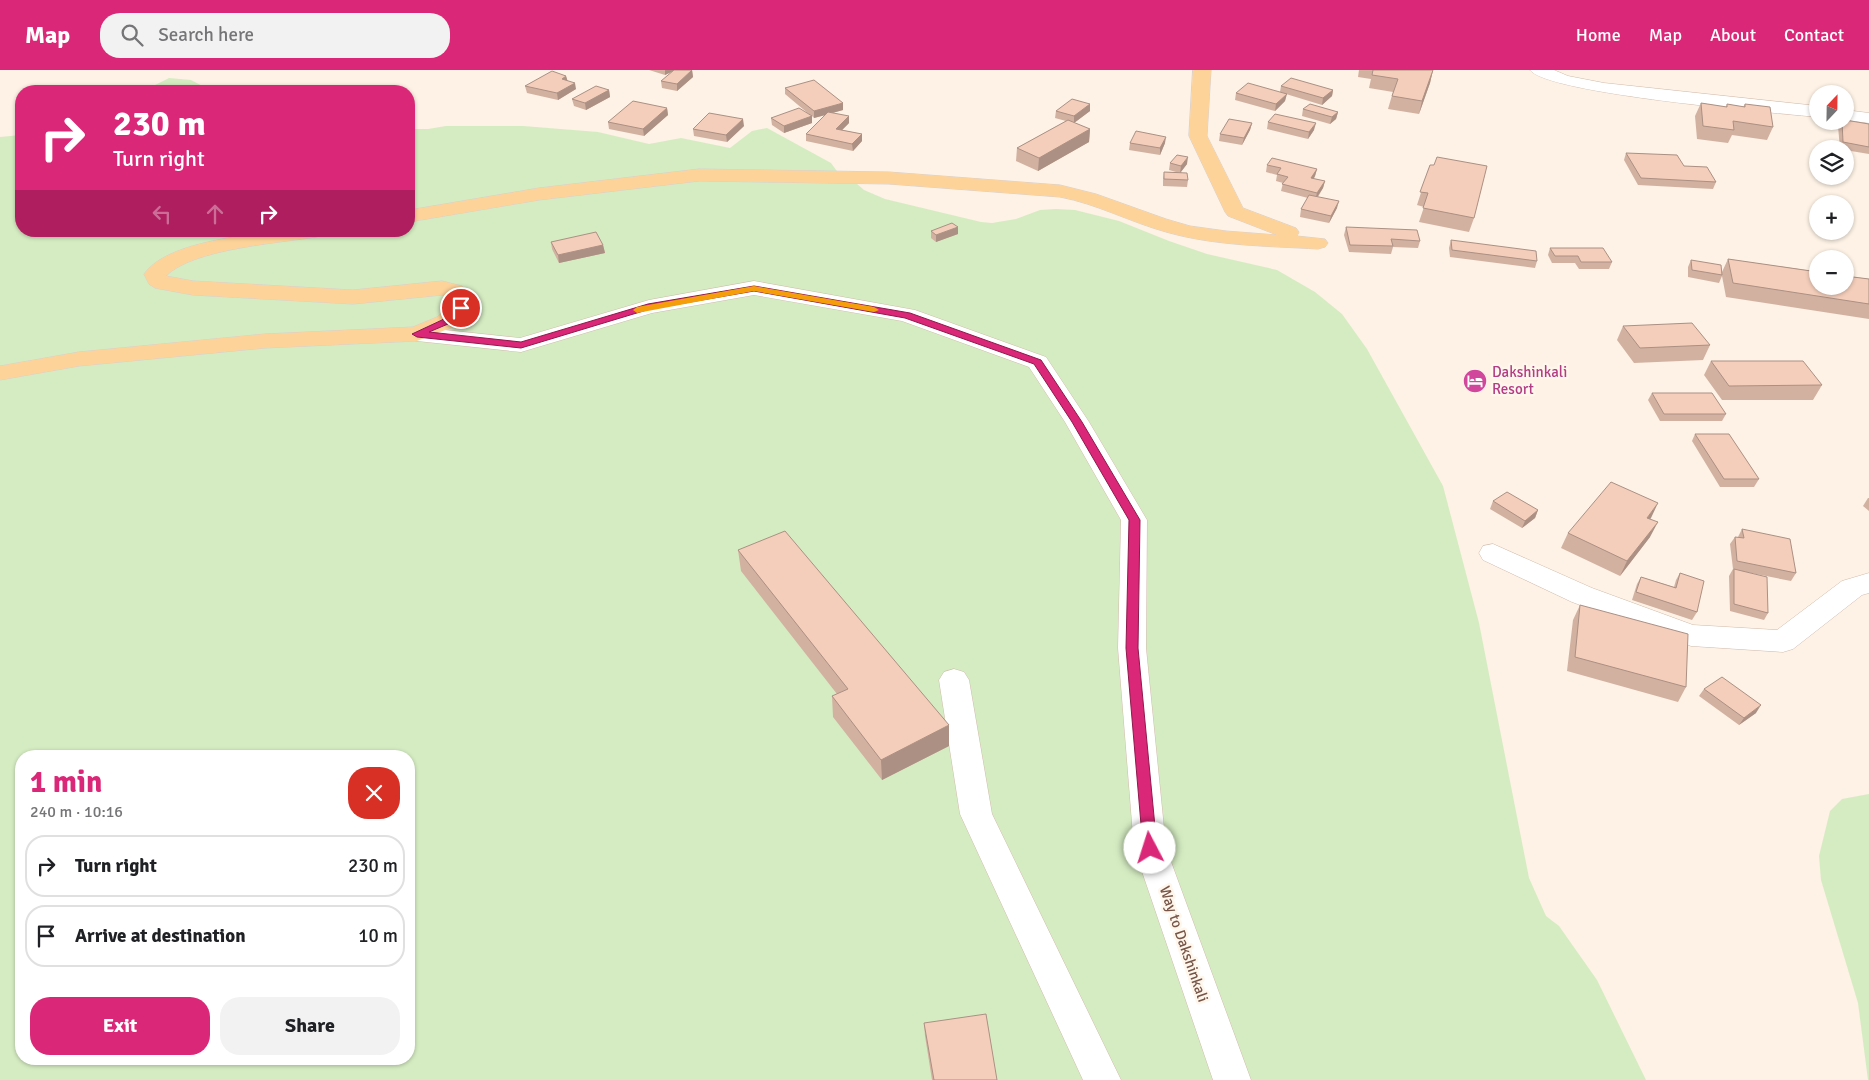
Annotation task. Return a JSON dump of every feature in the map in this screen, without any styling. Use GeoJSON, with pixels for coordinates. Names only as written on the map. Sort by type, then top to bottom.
{"type":"FeatureCollection","features":[{"type":"Feature","properties":{"kind":"main road"},"geometry":{"type":"LineString","coordinates":[[415,215],[539,194],[679,176],[866,177],[1071,193],[1181,230],[1210,235],[1318,243],[1235,212],[1198,136],[1202,70]]}},
{"type":"Feature","properties":{"kind":"main road"},"geometry":{"type":"LineString","coordinates":[[0,373],[80,360],[266,341],[417,334],[433,329],[452,317],[461,308],[462,298],[454,291],[442,288],[353,297],[193,288],[163,283],[157,279],[155,274],[165,263],[187,255],[284,237]]}},
{"type":"Feature","properties":{"kind":"street"},"geometry":{"type":"LineString","coordinates":[[1539,70],[1563,80],[1604,88],[1809,111]]}},
{"type":"Feature","properties":{"kind":"street"},"geometry":{"type":"LineString","coordinates":[[1854,116],[1869,118]]}},
{"type":"Feature","properties":{"kind":"street","name":"Way to Dakshinkali"},"geometry":{"type":"LineString","coordinates":[[417,334],[521,345],[648,306],[754,288],[907,315],[1038,362],[1077,422],[1134,520],[1132,648],[1150,848],[1232,1080]]}},
{"type":"Feature","properties":{"kind":"street"},"geometry":{"type":"LineString","coordinates":[[1493,553],[1582,595],[1691,635],[1783,641],[1852,588],[1869,583]]}},
{"type":"Feature","properties":{"kind":"street"},"geometry":{"type":"LineString","coordinates":[[954,680],[976,814],[1102,1080]]}},
{"type":"Feature","properties":{"kind":"green space"},"geometry":{"type":"Polygon","coordinates":[[[169,78],[191,80],[201,85],[155,85],[169,78]]]}},
{"type":"Feature","properties":{"kind":"green space"},"geometry":{"type":"Polygon","coordinates":[[[446,126],[523,126],[598,132],[649,144],[681,138],[730,148],[752,131],[767,128],[831,163],[839,174],[856,183],[864,190],[885,199],[992,223],[1016,219],[1040,210],[1075,210],[1119,221],[1207,254],[1277,270],[1315,292],[1342,314],[1367,349],[1443,486],[1479,623],[1529,878],[1546,916],[1559,926],[1597,980],[1646,1080],[0,1080],[0,137],[15,136],[15,237],[415,237],[415,129],[446,126]]]}},
{"type":"Feature","properties":{"kind":"green space"},"geometry":{"type":"Polygon","coordinates":[[[1869,794],[1868,1080],[1858,1003],[1821,880],[1819,856],[1830,811],[1842,799],[1869,794]]]}},
{"type":"Feature","properties":{"kind":"building"},"geometry":{"type":"Polygon","coordinates":[[[674,70],[692,70],[677,84],[661,81],[674,70]]]}},
{"type":"Feature","properties":{"kind":"building"},"geometry":{"type":"Polygon","coordinates":[[[1373,70],[1433,70],[1422,101],[1392,96],[1398,79],[1372,75],[1373,70]]]}},
{"type":"Feature","properties":{"kind":"building"},"geometry":{"type":"Polygon","coordinates":[[[552,71],[566,76],[562,79],[575,83],[557,93],[525,86],[552,71]]]}},
{"type":"Feature","properties":{"kind":"building"},"geometry":{"type":"Polygon","coordinates":[[[1291,78],[1333,90],[1323,98],[1281,86],[1291,78]]]}},
{"type":"Feature","properties":{"kind":"building"},"geometry":{"type":"Polygon","coordinates":[[[814,80],[843,103],[814,111],[785,88],[814,80]]]}},
{"type":"Feature","properties":{"kind":"building"},"geometry":{"type":"Polygon","coordinates":[[[1248,83],[1287,94],[1276,104],[1236,93],[1248,83]]]}},
{"type":"Feature","properties":{"kind":"building"},"geometry":{"type":"Polygon","coordinates":[[[596,86],[609,90],[585,103],[572,99],[596,86]]]}},
{"type":"Feature","properties":{"kind":"building"},"geometry":{"type":"Polygon","coordinates":[[[1072,99],[1090,104],[1074,116],[1056,111],[1072,99]]]}},
{"type":"Feature","properties":{"kind":"building"},"geometry":{"type":"Polygon","coordinates":[[[633,101],[667,108],[643,129],[608,122],[633,101]]]}},
{"type":"Feature","properties":{"kind":"building"},"geometry":{"type":"Polygon","coordinates":[[[1701,103],[1727,107],[1727,104],[1745,107],[1745,104],[1770,107],[1773,127],[1733,121],[1734,130],[1703,126],[1701,103]]]}},
{"type":"Feature","properties":{"kind":"building"},"geometry":{"type":"Polygon","coordinates":[[[1310,104],[1338,112],[1332,117],[1303,109],[1310,104]]]}},
{"type":"Feature","properties":{"kind":"building"},"geometry":{"type":"Polygon","coordinates":[[[799,108],[812,116],[784,126],[771,118],[799,108]]]}},
{"type":"Feature","properties":{"kind":"building"},"geometry":{"type":"Polygon","coordinates":[[[828,112],[849,116],[836,129],[862,134],[852,144],[806,134],[828,112]]]}},
{"type":"Feature","properties":{"kind":"building"},"geometry":{"type":"Polygon","coordinates":[[[709,113],[743,119],[726,135],[693,129],[709,113]]]}},
{"type":"Feature","properties":{"kind":"building"},"geometry":{"type":"Polygon","coordinates":[[[1275,114],[1316,123],[1309,132],[1268,122],[1275,114]]]}},
{"type":"Feature","properties":{"kind":"building"},"geometry":{"type":"Polygon","coordinates":[[[1229,119],[1252,123],[1244,138],[1220,134],[1229,119]]]}},
{"type":"Feature","properties":{"kind":"building"},"geometry":{"type":"Polygon","coordinates":[[[1068,120],[1090,129],[1039,158],[1017,148],[1068,120]]]}},
{"type":"Feature","properties":{"kind":"building"},"geometry":{"type":"Polygon","coordinates":[[[1854,122],[1869,124],[1869,147],[1854,144],[1854,140],[1843,140],[1842,130],[1854,130],[1854,122]]]}},
{"type":"Feature","properties":{"kind":"building"},"geometry":{"type":"Polygon","coordinates":[[[1136,131],[1166,137],[1160,148],[1130,143],[1136,131]]]}},
{"type":"Feature","properties":{"kind":"building"},"geometry":{"type":"Polygon","coordinates":[[[1626,153],[1677,155],[1684,166],[1707,167],[1716,182],[1641,178],[1626,153]]]}},
{"type":"Feature","properties":{"kind":"building"},"geometry":{"type":"Polygon","coordinates":[[[1177,155],[1188,157],[1181,166],[1170,163],[1177,155]]]}},
{"type":"Feature","properties":{"kind":"building"},"geometry":{"type":"Polygon","coordinates":[[[1437,157],[1487,166],[1474,218],[1423,208],[1428,193],[1420,192],[1430,165],[1434,165],[1437,157]]]}},
{"type":"Feature","properties":{"kind":"building"},"geometry":{"type":"Polygon","coordinates":[[[1272,158],[1317,169],[1311,178],[1325,181],[1317,193],[1282,184],[1288,177],[1277,174],[1281,168],[1267,165],[1272,158]]]}},
{"type":"Feature","properties":{"kind":"building"},"geometry":{"type":"Polygon","coordinates":[[[1164,172],[1187,173],[1188,180],[1164,179],[1164,172]]]}},
{"type":"Feature","properties":{"kind":"building"},"geometry":{"type":"Polygon","coordinates":[[[1309,195],[1339,201],[1331,216],[1301,209],[1309,195]]]}},
{"type":"Feature","properties":{"kind":"building"},"geometry":{"type":"Polygon","coordinates":[[[952,223],[958,227],[936,235],[931,231],[952,223]]]}},
{"type":"Feature","properties":{"kind":"building"},"geometry":{"type":"Polygon","coordinates":[[[1346,227],[1417,230],[1420,241],[1391,239],[1393,246],[1350,245],[1346,227]]]}},
{"type":"Feature","properties":{"kind":"building"},"geometry":{"type":"Polygon","coordinates":[[[596,232],[603,245],[558,255],[551,242],[596,232]]]}},
{"type":"Feature","properties":{"kind":"building"},"geometry":{"type":"Polygon","coordinates":[[[1451,240],[1536,251],[1537,261],[1452,250],[1451,240]]]}},
{"type":"Feature","properties":{"kind":"building"},"geometry":{"type":"Polygon","coordinates":[[[1550,248],[1603,248],[1612,262],[1581,262],[1578,256],[1555,256],[1550,248]]]}},
{"type":"Feature","properties":{"kind":"building"},"geometry":{"type":"Polygon","coordinates":[[[1728,259],[1809,271],[1809,295],[1733,283],[1728,259]]]}},
{"type":"Feature","properties":{"kind":"building"},"geometry":{"type":"Polygon","coordinates":[[[1691,260],[1721,265],[1722,275],[1692,270],[1691,260]]]}},
{"type":"Feature","properties":{"kind":"building"},"geometry":{"type":"Polygon","coordinates":[[[1854,277],[1869,279],[1869,304],[1811,295],[1854,295],[1854,277]]]}},
{"type":"Feature","properties":{"kind":"building"},"geometry":{"type":"Polygon","coordinates":[[[1692,323],[1710,345],[1640,348],[1623,326],[1692,323]]]}},
{"type":"Feature","properties":{"kind":"building"},"geometry":{"type":"Polygon","coordinates":[[[1711,361],[1803,361],[1822,385],[1729,386],[1711,361]]]}},
{"type":"Feature","properties":{"kind":"building"},"geometry":{"type":"Polygon","coordinates":[[[1652,393],[1712,393],[1726,414],[1664,414],[1652,393]]]}},
{"type":"Feature","properties":{"kind":"building"},"geometry":{"type":"Polygon","coordinates":[[[1695,434],[1729,434],[1759,479],[1724,479],[1695,434]]]}},
{"type":"Feature","properties":{"kind":"building"},"geometry":{"type":"Polygon","coordinates":[[[1611,482],[1658,503],[1647,518],[1658,522],[1627,561],[1568,533],[1611,482]]]}},
{"type":"Feature","properties":{"kind":"building"},"geometry":{"type":"Polygon","coordinates":[[[1507,492],[1538,510],[1525,521],[1493,501],[1507,492]]]}},
{"type":"Feature","properties":{"kind":"building"},"geometry":{"type":"Polygon","coordinates":[[[1742,529],[1790,539],[1796,573],[1737,561],[1735,537],[1744,538],[1742,529]]]}},
{"type":"Feature","properties":{"kind":"building"},"geometry":{"type":"Polygon","coordinates":[[[785,531],[949,725],[881,760],[832,696],[848,689],[738,550],[785,531]]]}},
{"type":"Feature","properties":{"kind":"building"},"geometry":{"type":"Polygon","coordinates":[[[1734,569],[1767,577],[1768,613],[1734,604],[1734,569]]]}},
{"type":"Feature","properties":{"kind":"building"},"geometry":{"type":"Polygon","coordinates":[[[1680,573],[1704,581],[1697,612],[1636,592],[1641,577],[1676,588],[1680,573]]]}},
{"type":"Feature","properties":{"kind":"building"},"geometry":{"type":"Polygon","coordinates":[[[1580,605],[1688,634],[1686,687],[1575,657],[1580,605]]]}},
{"type":"Feature","properties":{"kind":"building"},"geometry":{"type":"Polygon","coordinates":[[[1722,677],[1761,705],[1744,718],[1704,689],[1722,677]]]}},
{"type":"Feature","properties":{"kind":"building"},"geometry":{"type":"Polygon","coordinates":[[[986,1014],[997,1080],[934,1080],[924,1023],[986,1014]]]}},
{"type":"Feature","properties":{"kind":"slow traffic"},"geometry":{"type":"LineString","coordinates":[[637,310],[648,306],[754,288],[874,310]]}},
{"type":"Feature","properties":{"kind":"place","name":"Dakshinkali Resort"},"geometry":{"type":"Point","coordinates":[1475,381]}},
{"type":"Feature","properties":{"kind":"route"},"geometry":{"type":"LineString","coordinates":[[461,308],[445,322],[433,329],[417,334],[521,345],[648,306],[754,288],[907,315],[1038,362],[1077,422],[1134,520],[1132,648],[1150,848]]}}]}
